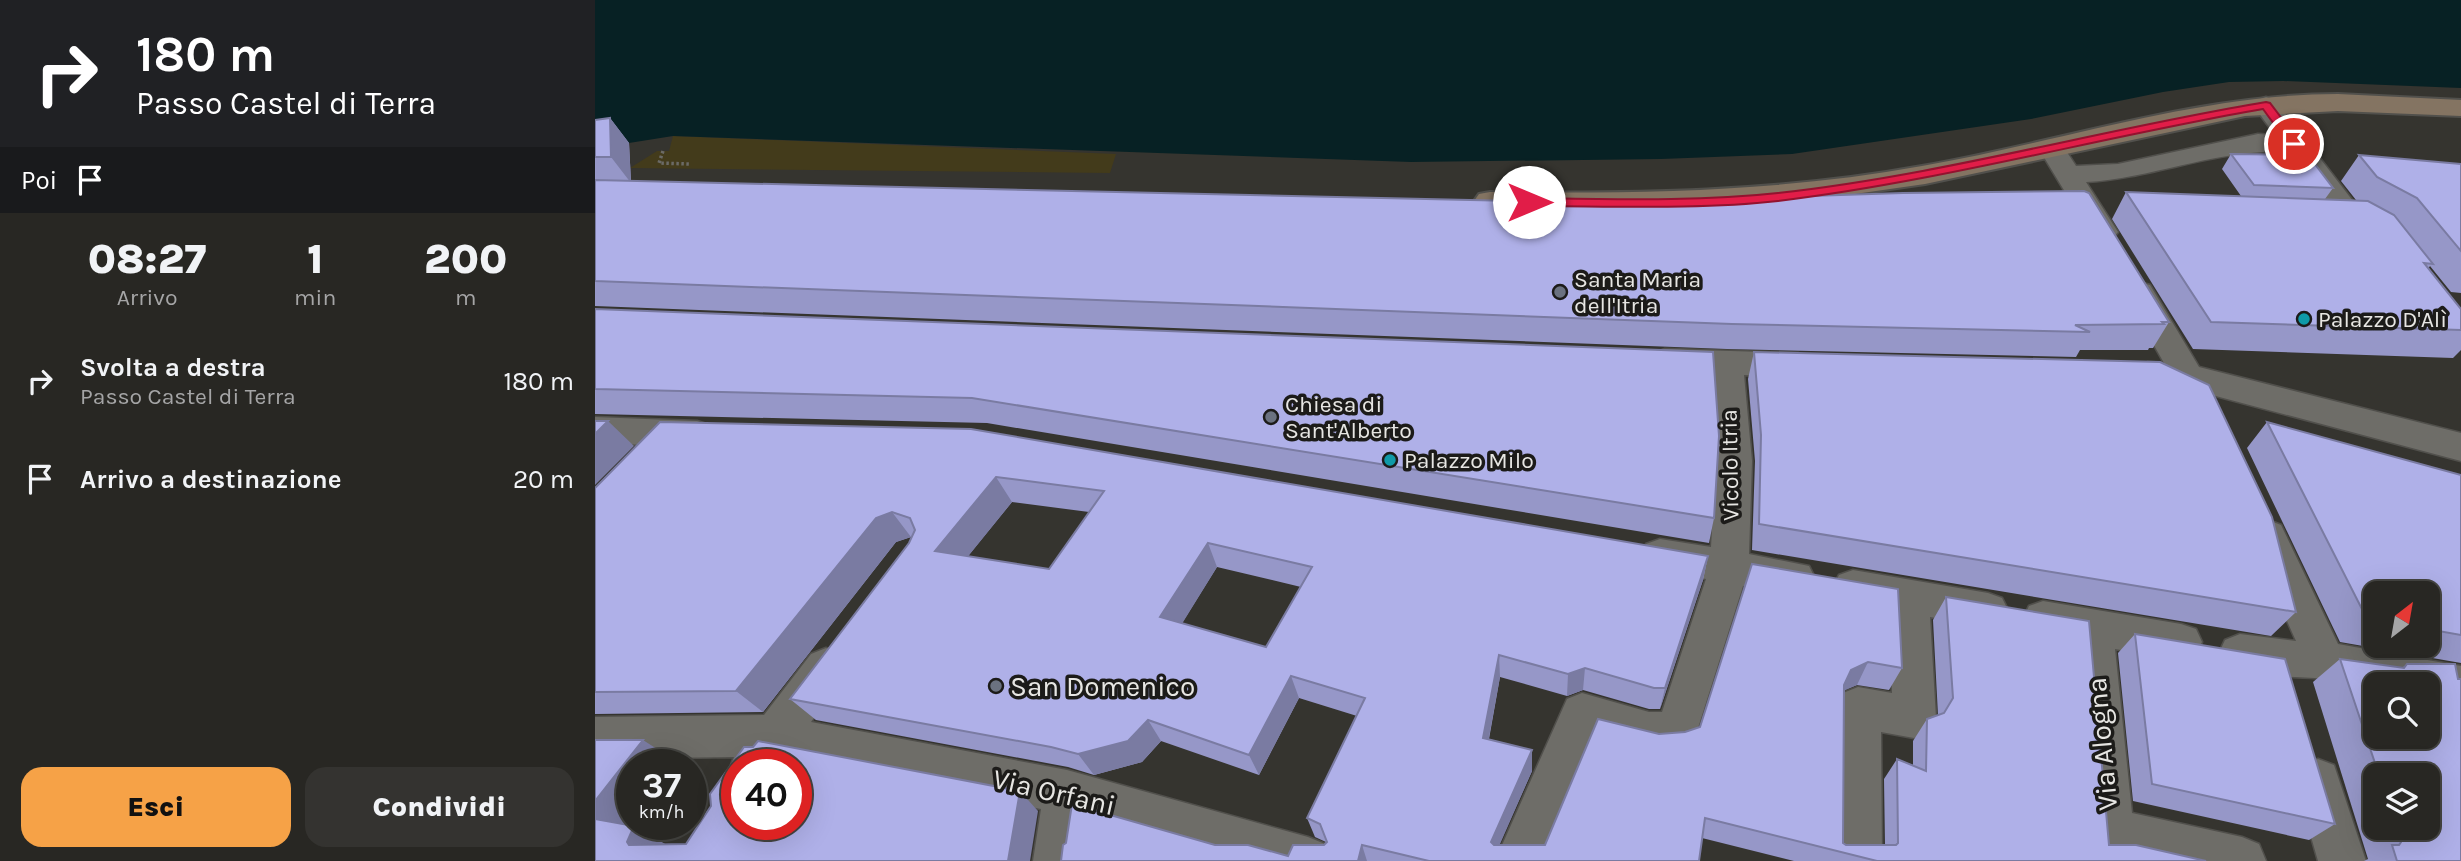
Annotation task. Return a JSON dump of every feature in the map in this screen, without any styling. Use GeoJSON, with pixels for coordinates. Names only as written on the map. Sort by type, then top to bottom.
{"type":"FeatureCollection","features":[{"type":"Feature","properties":{"kind":"street"},"geometry":{"type":"LineString","coordinates":[[1458,201],[1640,203],[1775,197],[1867,185],[2052,149],[2176,120],[2266,105],[2335,103],[2461,108]]}},
{"type":"Feature","properties":{"kind":"street"},"geometry":{"type":"LineString","coordinates":[[2266,105],[2351,216]]}},
{"type":"Feature","properties":{"kind":"street"},"geometry":{"type":"LineString","coordinates":[[2069,175],[2118,172],[2258,142],[2294,144]]}},
{"type":"Feature","properties":{"kind":"street"},"geometry":{"type":"LineString","coordinates":[[2052,149],[2069,175],[2101,206],[2119,259],[2214,420]]}},
{"type":"Feature","properties":{"kind":"street"},"geometry":{"type":"LineString","coordinates":[[2310,214],[2351,216],[2385,233],[2393,244]]}},
{"type":"Feature","properties":{"kind":"street"},"geometry":{"type":"LineString","coordinates":[[1629,360],[1822,366]]}},
{"type":"Feature","properties":{"kind":"street","name":"Vicolo Itria"},"geometry":{"type":"LineString","coordinates":[[1519,861],[1582,713],[1649,733],[1677,732],[1729,567],[1734,461],[1727,364]]}},
{"type":"Feature","properties":{"kind":"street"},"geometry":{"type":"LineString","coordinates":[[2123,374],[2188,376],[2461,447]]}},
{"type":"Feature","properties":{"kind":"street"},"geometry":{"type":"LineString","coordinates":[[595,430],[735,434]]}},
{"type":"Feature","properties":{"kind":"street"},"geometry":{"type":"LineString","coordinates":[[644,463],[673,433]]}},
{"type":"Feature","properties":{"kind":"street"},"geometry":{"type":"LineString","coordinates":[[2253,502],[2325,660]]}},
{"type":"Feature","properties":{"kind":"street"},"geometry":{"type":"LineString","coordinates":[[1633,550],[2092,627],[2294,700]]}},
{"type":"Feature","properties":{"kind":"street"},"geometry":{"type":"LineString","coordinates":[[1858,861],[1858,707],[1914,718],[1909,597]]}},
{"type":"Feature","properties":{"kind":"street","name":"Via Alogna"},"geometry":{"type":"LineString","coordinates":[[2092,627],[2111,846]]}},
{"type":"Feature","properties":{"kind":"street"},"geometry":{"type":"LineString","coordinates":[[763,749],[846,640]]}},
{"type":"Feature","properties":{"kind":"street"},"geometry":{"type":"LineString","coordinates":[[2325,660],[2461,685]]}},
{"type":"Feature","properties":{"kind":"street"},"geometry":{"type":"LineString","coordinates":[[2294,700],[2325,660]]}},
{"type":"Feature","properties":{"kind":"street"},"geometry":{"type":"LineString","coordinates":[[2294,700],[2342,861]]}},
{"type":"Feature","properties":{"kind":"street","name":"Via Orfani"},"geometry":{"type":"LineString","coordinates":[[595,738],[721,755]]}},
{"type":"Feature","properties":{"kind":"street","name":"Via Orfani"},"geometry":{"type":"LineString","coordinates":[[812,766],[1067,792],[1308,861]]}},
{"type":"Feature","properties":{"kind":"street"},"geometry":{"type":"LineString","coordinates":[[1057,861],[1067,792]]}},
{"type":"Feature","properties":{"kind":"street"},"geometry":{"type":"LineString","coordinates":[[2111,846],[2242,861]]}},
{"type":"Feature","properties":{"kind":"path"},"geometry":{"type":"LineString","coordinates":[[663,151],[659,163],[689,164]]}},
{"type":"Feature","properties":{"kind":"sand"},"geometry":{"type":"Polygon","coordinates":[[[673,136],[1116,154],[1110,173],[630,168],[657,151],[669,151],[673,136]]]}},
{"type":"Feature","properties":{"kind":"water"},"geometry":{"type":"Polygon","coordinates":[[[595,0],[2461,0],[2461,88],[2283,81],[2229,82],[2163,92],[2031,119],[1792,154],[1661,159],[1411,162],[673,136],[610,146],[595,121],[595,0]]]}},
{"type":"Feature","properties":{"kind":"building"},"geometry":{"type":"Polygon","coordinates":[[[610,118],[611,157],[595,157],[595,120],[610,118]]]}},
{"type":"Feature","properties":{"kind":"building"},"geometry":{"type":"Polygon","coordinates":[[[2231,154],[2308,155],[2333,188],[2254,185],[2231,154]]]}},
{"type":"Feature","properties":{"kind":"building"},"geometry":{"type":"Polygon","coordinates":[[[2359,155],[2461,164],[2461,251],[2417,198],[2377,177],[2359,155]]]}},
{"type":"Feature","properties":{"kind":"building"},"geometry":{"type":"Polygon","coordinates":[[[595,180],[1598,203],[1903,193],[2084,191],[2089,193],[2169,322],[2075,325],[2090,332],[1732,324],[595,281],[595,180]]]}},
{"type":"Feature","properties":{"kind":"building"},"geometry":{"type":"Polygon","coordinates":[[[2126,192],[2368,201],[2394,215],[2433,264],[2424,263],[2461,309],[2461,330],[2211,322],[2126,192]]]}},
{"type":"Feature","properties":{"kind":"building"},"geometry":{"type":"Polygon","coordinates":[[[595,309],[1713,352],[1719,436],[1714,518],[972,398],[595,389],[595,309]]]}},
{"type":"Feature","properties":{"kind":"building"},"geometry":{"type":"Polygon","coordinates":[[[1754,352],[2160,362],[2209,385],[2272,517],[2296,612],[1759,524],[1761,435],[1754,352]]]}},
{"type":"Feature","properties":{"kind":"building"},"geometry":{"type":"Polygon","coordinates":[[[595,421],[608,421],[595,434],[595,421]]]}},
{"type":"Feature","properties":{"kind":"building"},"geometry":{"type":"Polygon","coordinates":[[[660,422],[971,429],[1708,556],[1665,688],[1654,688],[1585,668],[1568,674],[1499,655],[1483,738],[1532,750],[1491,842],[1494,845],[1545,845],[1598,719],[1659,734],[1685,732],[1700,727],[1752,564],[1898,589],[1902,668],[1868,662],[1851,670],[1844,685],[1843,843],[1846,845],[1898,843],[1897,759],[1926,771],[1927,719],[1944,713],[1953,698],[1946,597],[2089,621],[2109,845],[2136,845],[2206,861],[1877,861],[1705,818],[1699,861],[1429,861],[1362,845],[1358,861],[1061,861],[1072,804],[1215,845],[1248,845],[1288,856],[1293,845],[1324,845],[1327,842],[1320,824],[1307,818],[1365,698],[1291,676],[1249,755],[1148,720],[1128,741],[1078,754],[790,699],[909,543],[915,530],[910,518],[892,512],[876,518],[736,691],[595,692],[595,488],[660,422]],[[996,477],[935,551],[1049,569],[1104,491],[996,477]],[[1208,543],[1160,617],[1266,647],[1312,567],[1208,543]]]}},
{"type":"Feature","properties":{"kind":"building"},"geometry":{"type":"Polygon","coordinates":[[[2267,422],[2461,475],[2461,635],[2440,631],[2440,581],[2363,581],[2363,611],[2267,422]]]}},
{"type":"Feature","properties":{"kind":"building"},"geometry":{"type":"Polygon","coordinates":[[[2135,634],[2285,659],[2335,824],[2152,784],[2135,634]]]}},
{"type":"Feature","properties":{"kind":"building"},"geometry":{"type":"Polygon","coordinates":[[[2340,659],[2404,668],[2407,664],[2455,664],[2458,679],[2461,679],[2461,861],[2397,861],[2392,845],[2399,845],[2400,840],[2440,840],[2440,763],[2375,763],[2370,749],[2440,749],[2440,672],[2363,672],[2363,727],[2340,659]]]}},
{"type":"Feature","properties":{"kind":"building"},"geometry":{"type":"Polygon","coordinates":[[[595,740],[643,740],[636,749],[616,749],[616,774],[595,801],[595,740]]]}},
{"type":"Feature","properties":{"kind":"building"},"geometry":{"type":"Polygon","coordinates":[[[758,741],[800,749],[743,749],[753,747],[758,741]]]}},
{"type":"Feature","properties":{"kind":"building"},"geometry":{"type":"Polygon","coordinates":[[[812,751],[1020,791],[1008,861],[595,861],[595,819],[616,823],[616,840],[628,840],[629,845],[686,844],[689,840],[707,840],[710,794],[721,779],[721,840],[812,840],[812,751]]]}},
{"type":"Feature","properties":{"kind":"place","name":"Santa Maria dell'Itria"},"geometry":{"type":"Point","coordinates":[1560,292]}},
{"type":"Feature","properties":{"kind":"place","name":"Palazzo D'Alì"},"geometry":{"type":"Point","coordinates":[2304,319]}},
{"type":"Feature","properties":{"kind":"place","name":"Chiesa di Sant'Alberto"},"geometry":{"type":"Point","coordinates":[1271,417]}},
{"type":"Feature","properties":{"kind":"place","name":"Palazzo Milo"},"geometry":{"type":"Point","coordinates":[1390,460]}},
{"type":"Feature","properties":{"kind":"place","name":"San Domenico"},"geometry":{"type":"Point","coordinates":[996,686]}},
{"type":"Feature","properties":{"kind":"route"},"geometry":{"type":"LineString","coordinates":[[1529,202],[1640,203],[1775,197],[1867,185],[2052,149],[2176,120],[2266,105],[2294,144]]}}]}
